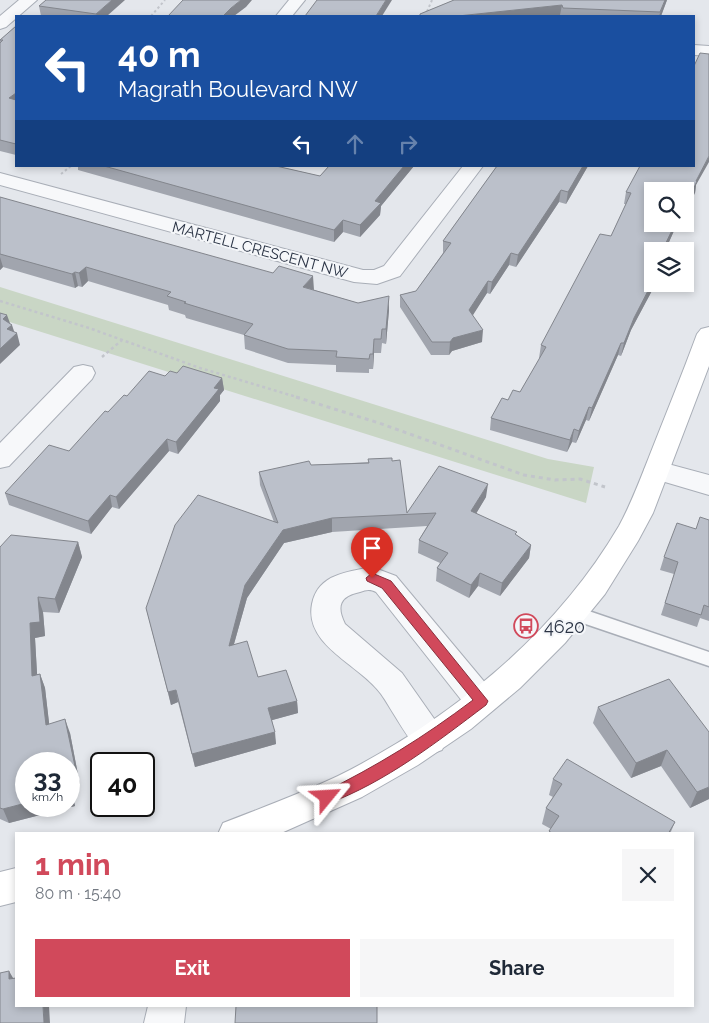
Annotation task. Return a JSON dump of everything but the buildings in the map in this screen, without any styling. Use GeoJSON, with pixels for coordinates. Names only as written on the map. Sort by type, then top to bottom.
{"type":"FeatureCollection","features":[{"type":"Feature","properties":{"kind":"street"},"geometry":{"type":"LineString","coordinates":[[0,24],[29,0]]}},
{"type":"Feature","properties":{"kind":"street"},"geometry":{"type":"LineString","coordinates":[[285,15],[297,0]]}},
{"type":"Feature","properties":{"kind":"street"},"geometry":{"type":"LineString","coordinates":[[695,50],[709,51]]}},
{"type":"Feature","properties":{"kind":"street","name":"MARTELL CRESCENT NW"},"geometry":{"type":"LineString","coordinates":[[0,179],[362,277],[376,277],[392,271],[472,167]]}},
{"type":"Feature","properties":{"kind":"street"},"geometry":{"type":"LineString","coordinates":[[239,832],[327,797],[381,770],[430,740],[481,701],[532,656],[574,614],[610,564],[646,499],[709,334]]}},
{"type":"Feature","properties":{"kind":"street"},"geometry":{"type":"LineString","coordinates":[[0,459],[83,373]]}},
{"type":"Feature","properties":{"kind":"street"},"geometry":{"type":"LineString","coordinates":[[657,470],[709,485]]}},
{"type":"Feature","properties":{"kind":"street"},"geometry":{"type":"LineString","coordinates":[[430,740],[391,682],[333,632],[325,614],[328,597],[340,585],[372,578],[386,584],[481,701]]}},
{"type":"Feature","properties":{"kind":"street"},"geometry":{"type":"LineString","coordinates":[[0,889],[15,885]]}},
{"type":"Feature","properties":{"kind":"street"},"geometry":{"type":"LineString","coordinates":[[164,1023],[167,1007]]}},
{"type":"Feature","properties":{"kind":"lane"},"geometry":{"type":"LineString","coordinates":[[574,614],[709,660]]}},
{"type":"Feature","properties":{"kind":"path"},"geometry":{"type":"LineString","coordinates":[[152,15],[165,0]]}},
{"type":"Feature","properties":{"kind":"path"},"geometry":{"type":"LineString","coordinates":[[425,15],[432,0]]}},
{"type":"Feature","properties":{"kind":"path"},"geometry":{"type":"LineString","coordinates":[[0,301],[89,328],[200,368],[379,424],[524,475],[555,480],[580,479],[605,487]]}},
{"type":"Feature","properties":{"kind":"green space"},"geometry":{"type":"Polygon","coordinates":[[[0,287],[548,459],[594,467],[586,503],[0,319],[0,287]]]}},
{"type":"Feature","properties":{"kind":"place","name":"4620"},"geometry":{"type":"Point","coordinates":[526,626]}},
{"type":"Feature","properties":{"kind":"route"},"geometry":{"type":"LineString","coordinates":[[327,797],[381,770],[430,740],[481,701],[386,584],[372,578]]}}]}
